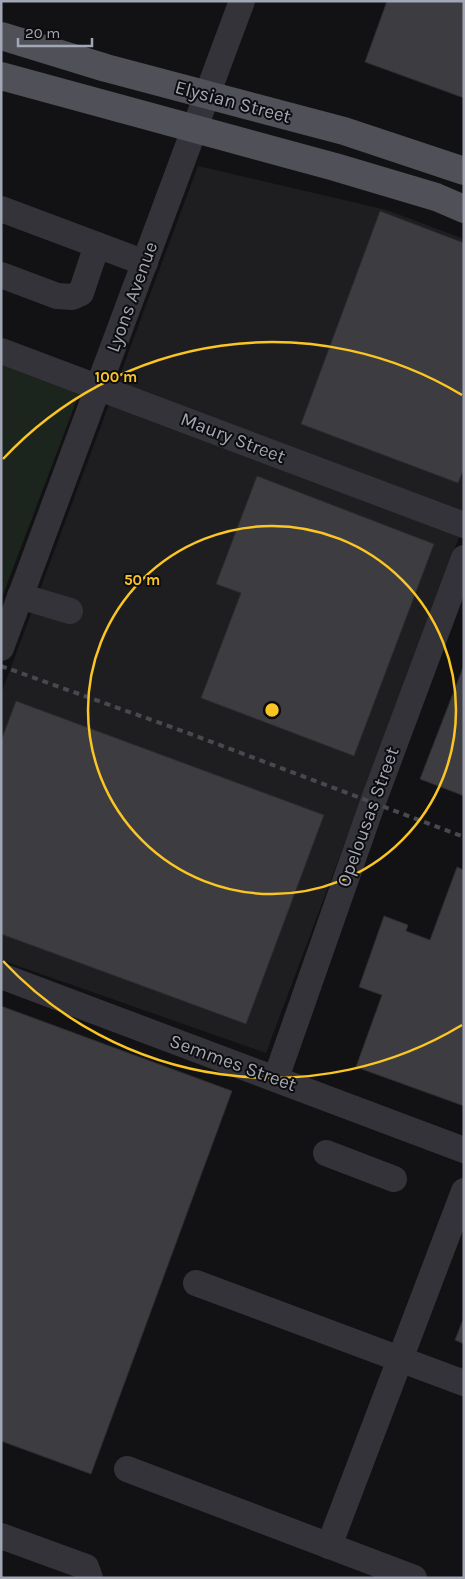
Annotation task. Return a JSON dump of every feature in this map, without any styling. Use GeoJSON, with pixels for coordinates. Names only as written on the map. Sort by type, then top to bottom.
{"type":"FeatureCollection","features":[{"type":"Feature","properties":{"kind":"main road","name":"Elysian Street"},"geometry":{"type":"LineString","coordinates":[[1,36],[106,68],[344,131],[464,171]]}},
{"type":"Feature","properties":{"kind":"main road","name":"Elysian Street"},"geometry":{"type":"LineString","coordinates":[[1,76],[335,167],[436,197],[464,209]]}},
{"type":"Feature","properties":{"kind":"street","name":"Lyons Avenue"},"geometry":{"type":"LineString","coordinates":[[1,648],[242,1]]}},
{"type":"Feature","properties":{"kind":"street"},"geometry":{"type":"LineString","coordinates":[[1,209],[145,263]]}},
{"type":"Feature","properties":{"kind":"street"},"geometry":{"type":"LineString","coordinates":[[1,275],[57,296],[72,297],[81,293],[98,245]]}},
{"type":"Feature","properties":{"kind":"street","name":"Maury Street"},"geometry":{"type":"LineString","coordinates":[[1,351],[464,525]]}},
{"type":"Feature","properties":{"kind":"street","name":"Opelousas Street"},"geometry":{"type":"LineString","coordinates":[[276,1078],[373,802],[464,558]]}},
{"type":"Feature","properties":{"kind":"street"},"geometry":{"type":"LineString","coordinates":[[20,596],[70,611]]}},
{"type":"Feature","properties":{"kind":"street","name":"Semmes Street"},"geometry":{"type":"LineString","coordinates":[[1,976],[464,1150]]}},
{"type":"Feature","properties":{"kind":"street"},"geometry":{"type":"LineString","coordinates":[[326,1152],[394,1178]]}},
{"type":"Feature","properties":{"kind":"street"},"geometry":{"type":"LineString","coordinates":[[329,1546],[464,1192]]}},
{"type":"Feature","properties":{"kind":"street"},"geometry":{"type":"LineString","coordinates":[[196,1283],[464,1383]]}},
{"type":"Feature","properties":{"kind":"street"},"geometry":{"type":"LineString","coordinates":[[127,1469],[414,1578]]}},
{"type":"Feature","properties":{"kind":"street"},"geometry":{"type":"LineString","coordinates":[[1,1536],[86,1567],[91,1577]]}},
{"type":"Feature","properties":{"kind":"shaded area"},"geometry":{"type":"Polygon","coordinates":[[[198,166],[387,210],[464,239],[464,524],[266,1053],[1,960],[1,694],[198,166]]]}},
{"type":"Feature","properties":{"kind":"shaded area"},"geometry":{"type":"Polygon","coordinates":[[[1,365],[79,394],[1,600],[1,365]]]}},
{"type":"Feature","properties":{"kind":"building"},"geometry":{"type":"Polygon","coordinates":[[[387,1],[464,1],[464,98],[365,62],[387,1]]]}},
{"type":"Feature","properties":{"kind":"building"},"geometry":{"type":"Polygon","coordinates":[[[380,211],[464,243],[464,469],[458,483],[301,424],[380,211]]]}},
{"type":"Feature","properties":{"kind":"building"},"geometry":{"type":"Polygon","coordinates":[[[257,476],[434,544],[354,756],[201,698],[241,593],[216,584],[257,476]]]}},
{"type":"Feature","properties":{"kind":"building"},"geometry":{"type":"Polygon","coordinates":[[[464,665],[464,796],[420,779],[464,665]]]}},
{"type":"Feature","properties":{"kind":"building"},"geometry":{"type":"Polygon","coordinates":[[[16,701],[324,815],[246,1024],[1,934],[1,741],[16,701]]]}},
{"type":"Feature","properties":{"kind":"building"},"geometry":{"type":"Polygon","coordinates":[[[457,867],[464,870],[464,1106],[356,1067],[382,995],[359,987],[384,916],[408,925],[406,931],[430,940],[457,867]]]}},
{"type":"Feature","properties":{"kind":"building"},"geometry":{"type":"Polygon","coordinates":[[[1,1006],[232,1091],[91,1474],[1,1441],[1,1006]]]}},
{"type":"Feature","properties":{"kind":"building"},"geometry":{"type":"Polygon","coordinates":[[[464,1317],[464,1344],[455,1340],[464,1317]]]}},
{"type":"Feature","properties":{"kind":"railway"},"geometry":{"type":"LineString","coordinates":[[1,666],[188,733],[464,837]]}}]}
